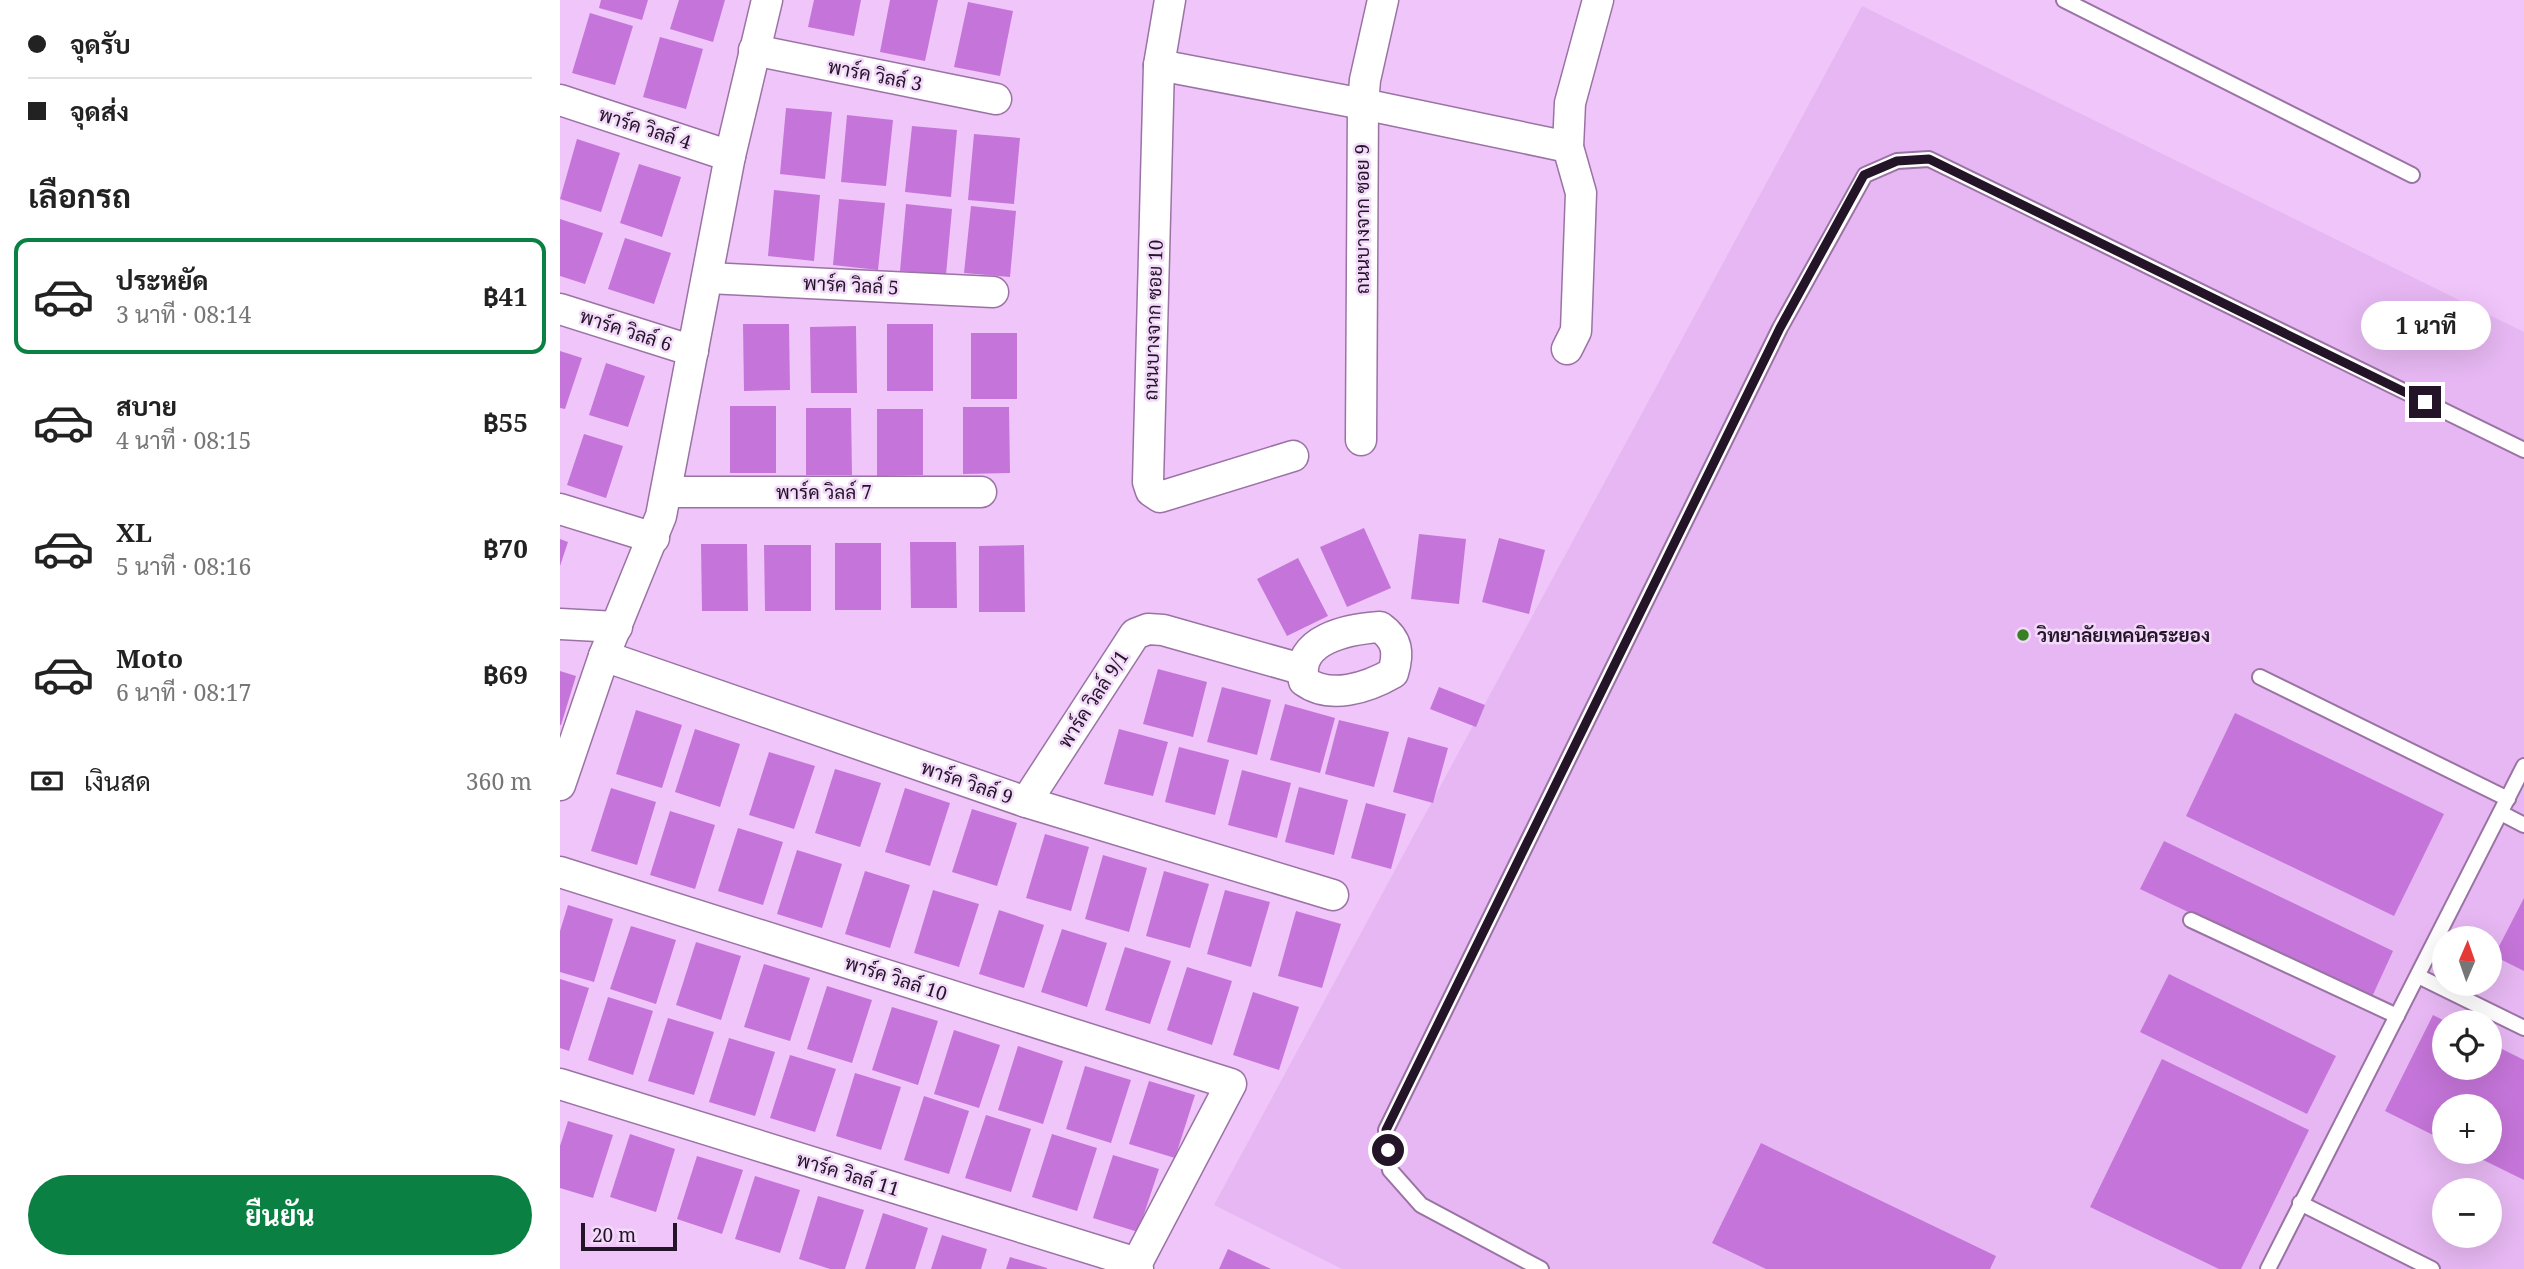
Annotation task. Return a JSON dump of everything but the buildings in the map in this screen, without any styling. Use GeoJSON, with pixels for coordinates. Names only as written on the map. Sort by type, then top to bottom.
{"type":"FeatureCollection","features":[{"type":"Feature","properties":{"kind":"street"},"geometry":{"type":"LineString","coordinates":[[560,785],[604,656],[654,538],[666,492],[730,156],[767,0]]}},
{"type":"Feature","properties":{"kind":"street","name":"ถนนบางจาก ซอย 10"},"geometry":{"type":"LineString","coordinates":[[1170,0],[1159,65],[1148,482],[1151,491],[1160,497],[1293,456]]}},
{"type":"Feature","properties":{"kind":"street","name":"ถนนบางจาก ซอย 9"},"geometry":{"type":"LineString","coordinates":[[1361,440],[1363,104],[1365,80],[1382,0]]}},
{"type":"Feature","properties":{"kind":"street"},"geometry":{"type":"LineString","coordinates":[[1567,349],[1576,331],[1581,193],[1568,147],[1570,103],[1598,0]]}},
{"type":"Feature","properties":{"kind":"street","name":"พาร์ค วิลล์ 3"},"geometry":{"type":"LineString","coordinates":[[754,50],[996,99]]}},
{"type":"Feature","properties":{"kind":"street"},"geometry":{"type":"LineString","coordinates":[[1159,65],[1568,147]]}},
{"type":"Feature","properties":{"kind":"street","name":"พาร์ค วิลล์ 4"},"geometry":{"type":"LineString","coordinates":[[560,100],[730,156]]}},
{"type":"Feature","properties":{"kind":"street","name":"พาร์ค วิลล์ 5"},"geometry":{"type":"LineString","coordinates":[[708,278],[993,292]]}},
{"type":"Feature","properties":{"kind":"street","name":"พาร์ค วิลล์ 6"},"geometry":{"type":"LineString","coordinates":[[560,309],[693,351]]}},
{"type":"Feature","properties":{"kind":"street","name":"พาร์ค วิลล์ 7"},"geometry":{"type":"LineString","coordinates":[[666,492],[981,492]]}},
{"type":"Feature","properties":{"kind":"street"},"geometry":{"type":"LineString","coordinates":[[560,509],[654,538]]}},
{"type":"Feature","properties":{"kind":"street"},"geometry":{"type":"LineString","coordinates":[[560,624],[617,627]]}},
{"type":"Feature","properties":{"kind":"street","name":"พาร์ค วิลล์ 9/1"},"geometry":{"type":"LineString","coordinates":[[1026,802],[1135,634],[1148,629],[1163,630],[1301,669]]}},
{"type":"Feature","properties":{"kind":"street","name":"พาร์ค วิลล์ 9"},"geometry":{"type":"LineString","coordinates":[[604,656],[1026,802],[1333,895]]}},
{"type":"Feature","properties":{"kind":"street","name":"พาร์ค วิลล์ 10"},"geometry":{"type":"LineString","coordinates":[[560,872],[1231,1084],[1137,1266]]}},
{"type":"Feature","properties":{"kind":"street","name":"พาร์ค วิลล์ 11"},"geometry":{"type":"LineString","coordinates":[[560,1084],[1137,1266]]}},
{"type":"Feature","properties":{"kind":"lane"},"geometry":{"type":"LineString","coordinates":[[2064,0],[2412,175]]}},
{"type":"Feature","properties":{"kind":"lane"},"geometry":{"type":"LineString","coordinates":[[1541,1269],[1421,1205],[1390,1170],[1386,1130],[1780,328],[1864,175],[1897,161],[1929,159],[2524,450]]}},
{"type":"Feature","properties":{"kind":"lane"},"geometry":{"type":"LineString","coordinates":[[2260,677],[2508,799]]}},
{"type":"Feature","properties":{"kind":"lane"},"geometry":{"type":"LineString","coordinates":[[2268,1269],[2524,766]]}},
{"type":"Feature","properties":{"kind":"lane"},"geometry":{"type":"LineString","coordinates":[[2501,813],[2524,825]]}},
{"type":"Feature","properties":{"kind":"lane"},"geometry":{"type":"LineString","coordinates":[[2191,920],[2397,1016]]}},
{"type":"Feature","properties":{"kind":"lane"},"geometry":{"type":"LineString","coordinates":[[2418,976],[2524,1028]]}},
{"type":"Feature","properties":{"kind":"lane"},"geometry":{"type":"LineString","coordinates":[[2300,1203],[2432,1269]]}},
{"type":"Feature","properties":{"kind":"shaded area","name":"วิทยาลัยเทคนิคระยอง"},"geometry":{"type":"Polygon","coordinates":[[[1862,6],[2524,332],[2524,1269],[1342,1269],[1214,1205],[1862,6]]]}},
{"type":"Feature","properties":{"kind":"place","name":"วิทยาลัยเทคนิคระยอง"},"geometry":{"type":"Point","coordinates":[2023,635]}},
{"type":"Feature","properties":{"kind":"route"},"geometry":{"type":"LineString","coordinates":[[1388,1150],[1386,1130],[1780,328],[1864,175],[1897,161],[1929,159],[2425,402]]}}]}
